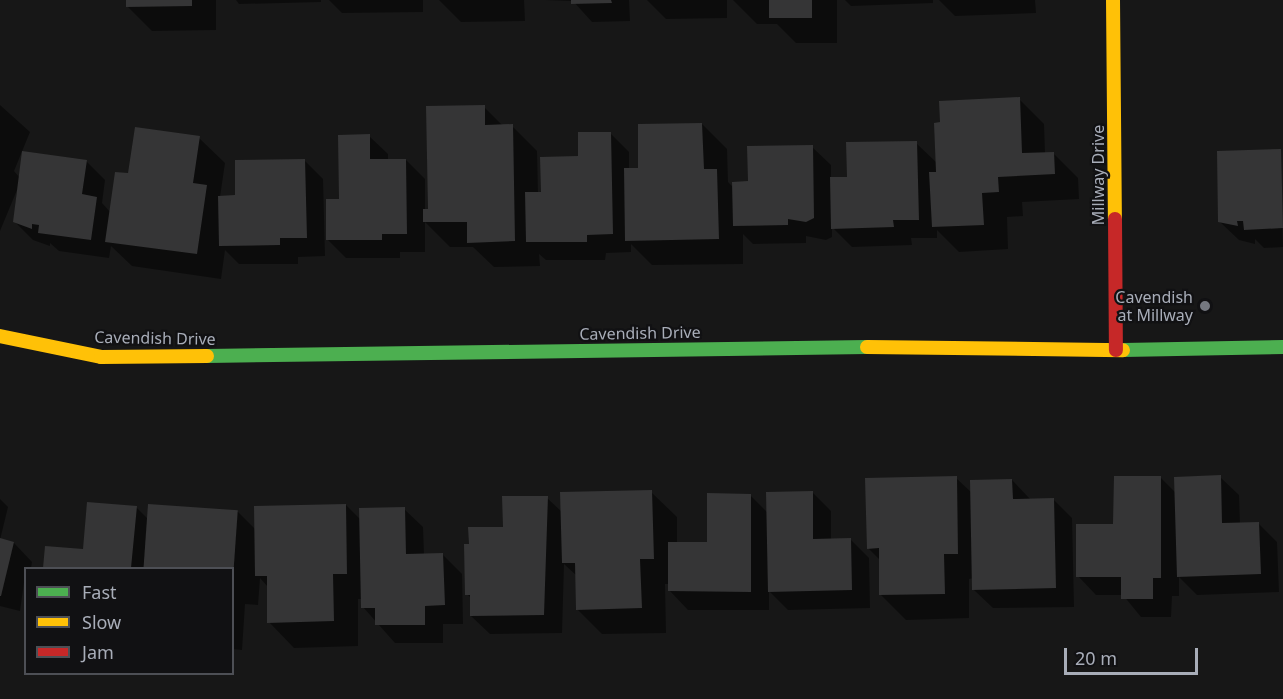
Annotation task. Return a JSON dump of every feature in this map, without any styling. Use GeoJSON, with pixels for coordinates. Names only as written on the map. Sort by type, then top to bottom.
{"type":"FeatureCollection","features":[{"type":"Feature","properties":{"kind":"street","name":"Millway Drive"},"geometry":{"type":"LineString","coordinates":[[1113,0],[1116,350]]}},
{"type":"Feature","properties":{"kind":"street","name":"Cavendish Drive"},"geometry":{"type":"LineString","coordinates":[[0,336],[101,357],[950,346],[1116,350],[1283,347]]}},
{"type":"Feature","properties":{"kind":"building"},"geometry":{"type":"Polygon","coordinates":[[[126,0],[192,0],[192,6],[126,7],[126,0]]]}},
{"type":"Feature","properties":{"kind":"building"},"geometry":{"type":"Polygon","coordinates":[[[571,0],[611,0],[612,3],[571,4],[571,0]]]}},
{"type":"Feature","properties":{"kind":"building"},"geometry":{"type":"Polygon","coordinates":[[[769,0],[812,0],[812,18],[769,18],[769,0]]]}},
{"type":"Feature","properties":{"kind":"building"},"geometry":{"type":"Polygon","coordinates":[[[1020,97],[1022,153],[1054,152],[1055,174],[998,177],[999,192],[982,193],[984,225],[932,227],[929,172],[936,172],[934,123],[940,122],[939,101],[1020,97]]]}},
{"type":"Feature","properties":{"kind":"building"},"geometry":{"type":"Polygon","coordinates":[[[485,105],[485,125],[513,124],[515,241],[467,243],[467,222],[423,222],[423,209],[428,209],[426,106],[485,105]]]}},
{"type":"Feature","properties":{"kind":"building"},"geometry":{"type":"Polygon","coordinates":[[[702,123],[704,169],[717,169],[719,239],[625,241],[624,168],[638,168],[638,124],[702,123]]]}},
{"type":"Feature","properties":{"kind":"building"},"geometry":{"type":"Polygon","coordinates":[[[135,127],[200,136],[193,183],[207,185],[197,254],[105,242],[115,172],[128,173],[135,127]]]}},
{"type":"Feature","properties":{"kind":"building"},"geometry":{"type":"Polygon","coordinates":[[[578,132],[611,132],[613,234],[587,235],[587,242],[526,242],[525,192],[541,192],[540,157],[578,156],[578,132]]]}},
{"type":"Feature","properties":{"kind":"building"},"geometry":{"type":"Polygon","coordinates":[[[370,134],[370,159],[406,159],[407,234],[382,234],[382,240],[326,240],[326,199],[339,199],[338,135],[370,134]]]}},
{"type":"Feature","properties":{"kind":"building"},"geometry":{"type":"Polygon","coordinates":[[[917,141],[919,220],[893,220],[894,227],[831,229],[830,177],[847,177],[846,142],[917,141]]]}},
{"type":"Feature","properties":{"kind":"building"},"geometry":{"type":"Polygon","coordinates":[[[813,145],[814,218],[806,222],[788,219],[788,225],[733,226],[732,182],[748,181],[747,146],[813,145]]]}},
{"type":"Feature","properties":{"kind":"building"},"geometry":{"type":"Polygon","coordinates":[[[1281,149],[1283,228],[1244,230],[1243,221],[1237,221],[1238,226],[1218,222],[1217,151],[1281,149]]]}},
{"type":"Feature","properties":{"kind":"building"},"geometry":{"type":"Polygon","coordinates":[[[22,151],[87,160],[82,194],[97,197],[91,240],[38,233],[39,225],[32,224],[32,229],[13,222],[22,151]]]}},
{"type":"Feature","properties":{"kind":"building"},"geometry":{"type":"Polygon","coordinates":[[[305,159],[307,238],[280,238],[280,245],[219,246],[218,196],[235,195],[235,160],[305,159]]]}},
{"type":"Feature","properties":{"kind":"building"},"geometry":{"type":"Polygon","coordinates":[[[1221,475],[1222,523],[1259,522],[1261,574],[1177,577],[1174,477],[1221,475]]]}},
{"type":"Feature","properties":{"kind":"building"},"geometry":{"type":"Polygon","coordinates":[[[957,476],[958,554],[944,554],[945,594],[879,595],[879,548],[867,549],[865,478],[957,476]]]}},
{"type":"Feature","properties":{"kind":"building"},"geometry":{"type":"Polygon","coordinates":[[[1114,476],[1161,476],[1161,578],[1153,578],[1153,599],[1121,599],[1121,577],[1076,577],[1076,524],[1113,524],[1114,476]]]}},
{"type":"Feature","properties":{"kind":"building"},"geometry":{"type":"Polygon","coordinates":[[[1012,479],[1013,499],[1054,498],[1056,588],[972,590],[970,480],[1012,479]]]}},
{"type":"Feature","properties":{"kind":"building"},"geometry":{"type":"Polygon","coordinates":[[[652,490],[654,559],[640,559],[642,608],[576,610],[575,563],[562,563],[560,492],[652,490]]]}},
{"type":"Feature","properties":{"kind":"building"},"geometry":{"type":"Polygon","coordinates":[[[813,491],[813,539],[851,538],[852,590],[768,592],[766,492],[813,491]]]}},
{"type":"Feature","properties":{"kind":"building"},"geometry":{"type":"Polygon","coordinates":[[[707,493],[751,494],[751,592],[668,591],[668,542],[707,542],[707,493]]]}},
{"type":"Feature","properties":{"kind":"building"},"geometry":{"type":"Polygon","coordinates":[[[502,496],[548,496],[544,615],[470,616],[470,595],[465,595],[464,544],[469,544],[468,527],[503,527],[502,496]]]}},
{"type":"Feature","properties":{"kind":"building"},"geometry":{"type":"Polygon","coordinates":[[[87,502],[137,506],[131,567],[43,567],[45,546],[83,549],[87,502]]]}},
{"type":"Feature","properties":{"kind":"building"},"geometry":{"type":"Polygon","coordinates":[[[148,504],[238,510],[234,567],[144,567],[148,504]]]}},
{"type":"Feature","properties":{"kind":"building"},"geometry":{"type":"Polygon","coordinates":[[[346,504],[347,574],[333,574],[334,621],[267,623],[267,576],[255,576],[254,506],[346,504]]]}},
{"type":"Feature","properties":{"kind":"building"},"geometry":{"type":"Polygon","coordinates":[[[405,507],[406,554],[443,553],[445,605],[425,606],[425,625],[375,625],[375,608],[361,608],[359,508],[405,507]]]}},
{"type":"Feature","properties":{"kind":"building"},"geometry":{"type":"Polygon","coordinates":[[[0,538],[14,542],[1,596],[0,596],[0,538]]]}},
{"type":"Feature","properties":{"kind":"traffic: fast"},"geometry":{"type":"LineString","coordinates":[[207,356],[867,347]]}},
{"type":"Feature","properties":{"kind":"traffic: fast"},"geometry":{"type":"LineString","coordinates":[[1123,350],[1283,347]]}},
{"type":"Feature","properties":{"kind":"traffic: slow"},"geometry":{"type":"LineString","coordinates":[[1113,0],[1115,219]]}},
{"type":"Feature","properties":{"kind":"traffic: slow"},"geometry":{"type":"LineString","coordinates":[[0,336],[101,357],[207,356]]}},
{"type":"Feature","properties":{"kind":"traffic: slow"},"geometry":{"type":"LineString","coordinates":[[867,347],[1123,350]]}},
{"type":"Feature","properties":{"kind":"traffic: jam"},"geometry":{"type":"LineString","coordinates":[[1115,219],[1116,350]]}},
{"type":"Feature","properties":{"kind":"place","name":"Cavendish at Millway"},"geometry":{"type":"Point","coordinates":[1205,306]}}]}
